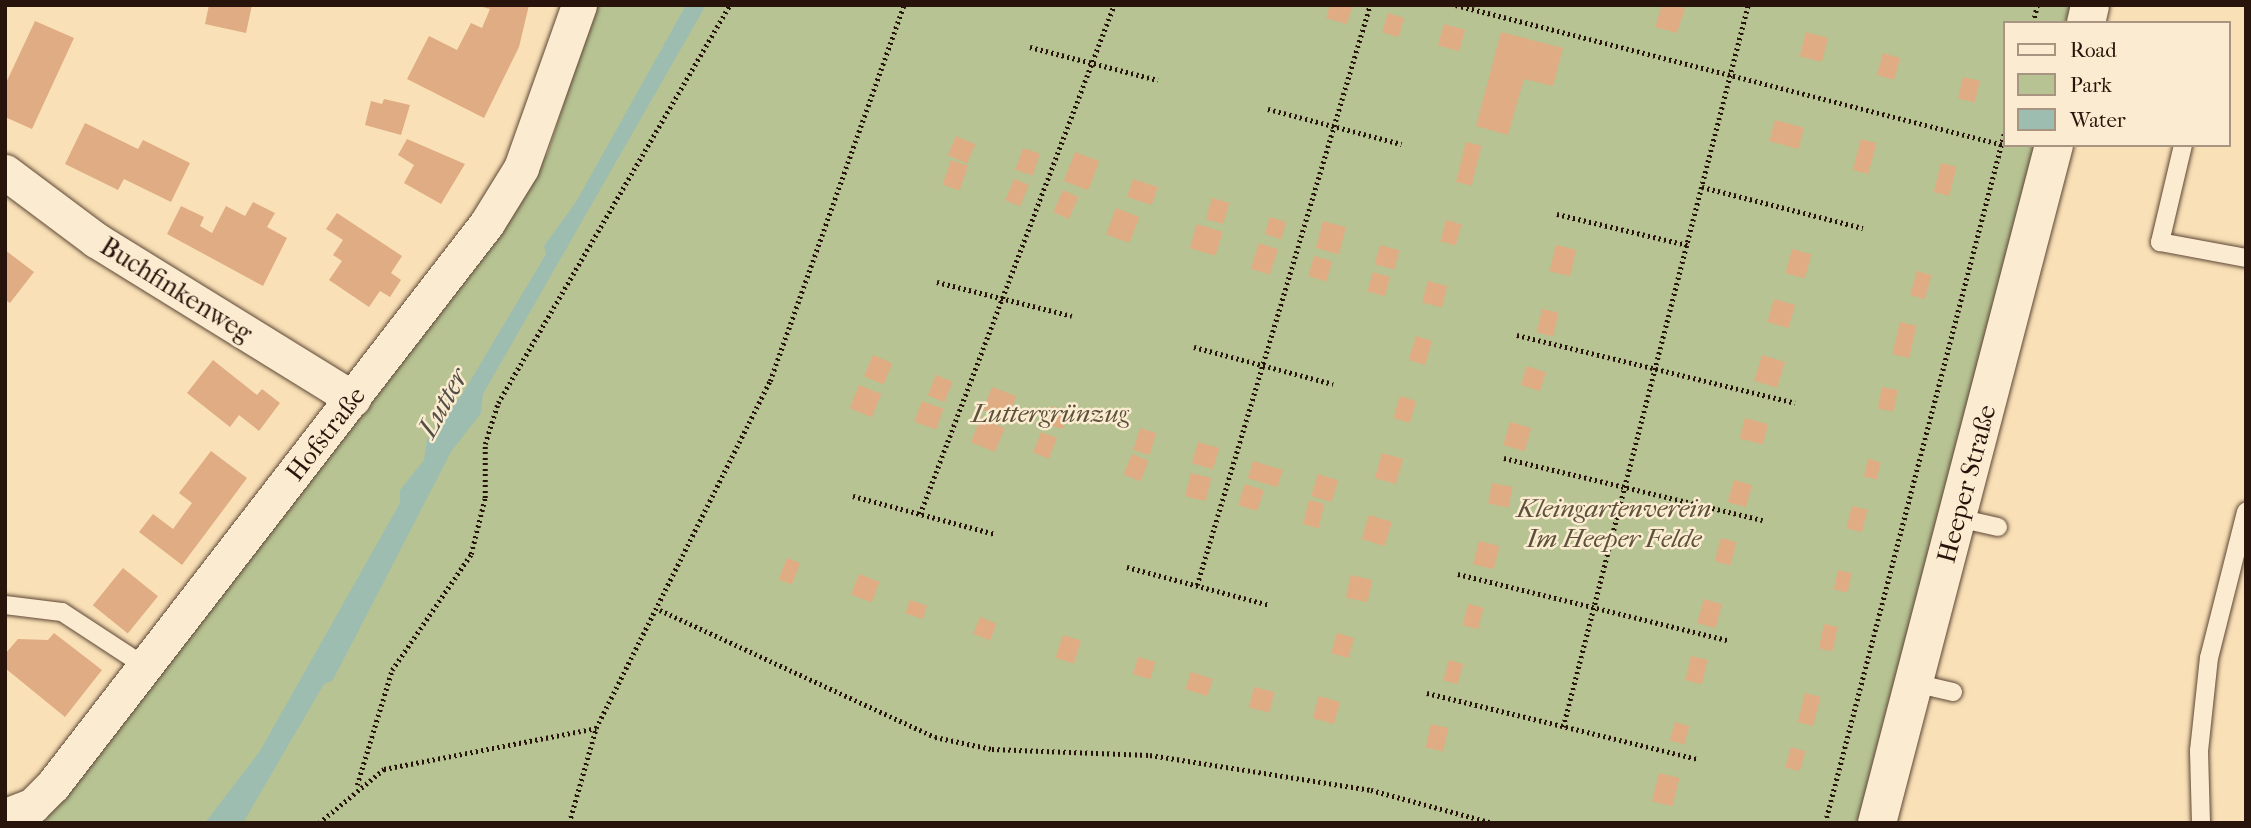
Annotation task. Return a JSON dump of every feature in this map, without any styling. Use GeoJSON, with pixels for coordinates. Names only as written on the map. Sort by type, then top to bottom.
{"type":"FeatureCollection","features":[{"type":"Feature","properties":{"kind":"main road","name":"Heeper Straße"},"geometry":{"type":"LineString","coordinates":[[1877,823],[2053,147]]}},
{"type":"Feature","properties":{"kind":"street","name":"Hofstraße"},"geometry":{"type":"LineString","coordinates":[[5,816],[33,805],[53,785],[354,399],[521,168],[579,5]]}},
{"type":"Feature","properties":{"kind":"street","name":"Buchfinkenweg"},"geometry":{"type":"LineString","coordinates":[[5,172],[96,240],[354,399]]}},
{"type":"Feature","properties":{"kind":"lane"},"geometry":{"type":"LineString","coordinates":[[2183,147],[2160,242],[2246,258]]}},
{"type":"Feature","properties":{"kind":"lane"},"geometry":{"type":"LineString","coordinates":[[2201,823],[2199,751],[2209,657],[2246,512]]}},
{"type":"Feature","properties":{"kind":"lane"},"geometry":{"type":"LineString","coordinates":[[1958,518],[1998,527]]}},
{"type":"Feature","properties":{"kind":"lane"},"geometry":{"type":"LineString","coordinates":[[5,605],[62,612],[146,667]]}},
{"type":"Feature","properties":{"kind":"lane"},"geometry":{"type":"LineString","coordinates":[[1914,683],[1953,692]]}},
{"type":"Feature","properties":{"kind":"path"},"geometry":{"type":"LineString","coordinates":[[358,785],[392,670],[471,554],[485,498],[485,444],[498,403],[730,5]]}},
{"type":"Feature","properties":{"kind":"path"},"geometry":{"type":"LineString","coordinates":[[569,823],[596,728],[660,610],[770,381],[904,5]]}},
{"type":"Feature","properties":{"kind":"path"},"geometry":{"type":"LineString","coordinates":[[920,514],[1114,5]]}},
{"type":"Feature","properties":{"kind":"path"},"geometry":{"type":"LineString","coordinates":[[1197,585],[1370,5]]}},
{"type":"Feature","properties":{"kind":"path"},"geometry":{"type":"LineString","coordinates":[[1456,5],[1730,77],[2002,144]]}},
{"type":"Feature","properties":{"kind":"path"},"geometry":{"type":"LineString","coordinates":[[1563,727],[1748,5]]}},
{"type":"Feature","properties":{"kind":"path"},"geometry":{"type":"LineString","coordinates":[[1030,47],[1157,80]]}},
{"type":"Feature","properties":{"kind":"path"},"geometry":{"type":"LineString","coordinates":[[1268,109],[1401,144]]}},
{"type":"Feature","properties":{"kind":"path"},"geometry":{"type":"LineString","coordinates":[[1825,823],[2002,147]]}},
{"type":"Feature","properties":{"kind":"path"},"geometry":{"type":"LineString","coordinates":[[1702,187],[1863,228]]}},
{"type":"Feature","properties":{"kind":"path"},"geometry":{"type":"LineString","coordinates":[[1557,214],[1687,245]]}},
{"type":"Feature","properties":{"kind":"path"},"geometry":{"type":"LineString","coordinates":[[937,282],[1072,316]]}},
{"type":"Feature","properties":{"kind":"path"},"geometry":{"type":"LineString","coordinates":[[1517,335],[1795,403]]}},
{"type":"Feature","properties":{"kind":"path"},"geometry":{"type":"LineString","coordinates":[[1194,347],[1333,384]]}},
{"type":"Feature","properties":{"kind":"path"},"geometry":{"type":"LineString","coordinates":[[1503,458],[1763,520]]}},
{"type":"Feature","properties":{"kind":"path"},"geometry":{"type":"LineString","coordinates":[[853,496],[996,534]]}},
{"type":"Feature","properties":{"kind":"path"},"geometry":{"type":"LineString","coordinates":[[1126,568],[1270,605]]}},
{"type":"Feature","properties":{"kind":"path"},"geometry":{"type":"LineString","coordinates":[[1458,574],[1730,641]]}},
{"type":"Feature","properties":{"kind":"path"},"geometry":{"type":"LineString","coordinates":[[660,610],[934,737],[992,749],[1150,755],[1371,790],[1493,823]]}},
{"type":"Feature","properties":{"kind":"path"},"geometry":{"type":"LineString","coordinates":[[1427,693],[1698,759]]}},
{"type":"Feature","properties":{"kind":"path"},"geometry":{"type":"LineString","coordinates":[[319,823],[358,785],[384,769],[441,753],[596,728]]}},
{"type":"Feature","properties":{"kind":"green space","name":"Luttergrünzug"},"geometry":{"type":"Polygon","coordinates":[[[596,5],[2071,5],[2067,21],[2002,21],[2002,147],[2034,147],[1857,823],[29,823],[61,799],[127,718],[498,239],[548,152],[596,5]]]}},
{"type":"Feature","properties":{"kind":"water"},"geometry":{"type":"Polygon","coordinates":[[[686,5],[706,5],[483,394],[481,413],[451,452],[333,680],[324,684],[243,823],[205,823],[260,751],[400,503],[400,490],[424,460],[427,439],[463,393],[546,254],[544,246],[576,202],[686,5]]]}},
{"type":"Feature","properties":{"kind":"building"},"geometry":{"type":"Polygon","coordinates":[[[209,5],[252,5],[246,33],[205,24],[209,5]]]}},
{"type":"Feature","properties":{"kind":"building"},"geometry":{"type":"Polygon","coordinates":[[[475,5],[529,5],[519,47],[484,118],[407,79],[429,36],[457,50],[471,23],[482,28],[490,9],[475,5]]]}},
{"type":"Feature","properties":{"kind":"building"},"geometry":{"type":"Polygon","coordinates":[[[1330,5],[1353,5],[1347,24],[1326,18],[1330,5]]]}},
{"type":"Feature","properties":{"kind":"building"},"geometry":{"type":"Polygon","coordinates":[[[1662,5],[1685,8],[1677,33],[1655,27],[1662,5]]]}},
{"type":"Feature","properties":{"kind":"building"},"geometry":{"type":"Polygon","coordinates":[[[1388,13],[1404,18],[1398,37],[1382,32],[1388,13]]]}},
{"type":"Feature","properties":{"kind":"building"},"geometry":{"type":"Polygon","coordinates":[[[35,21],[74,38],[32,129],[5,117],[5,85],[35,21]]]}},
{"type":"Feature","properties":{"kind":"building"},"geometry":{"type":"Polygon","coordinates":[[[1444,24],[1465,30],[1459,51],[1438,45],[1444,24]]]}},
{"type":"Feature","properties":{"kind":"building"},"geometry":{"type":"Polygon","coordinates":[[[1501,32],[1563,48],[1553,86],[1524,79],[1508,135],[1476,126],[1501,32]]]}},
{"type":"Feature","properties":{"kind":"building"},"geometry":{"type":"Polygon","coordinates":[[[1806,32],[1828,38],[1822,62],[1800,56],[1806,32]]]}},
{"type":"Feature","properties":{"kind":"building"},"geometry":{"type":"Polygon","coordinates":[[[1883,53],[1900,58],[1894,80],[1877,75],[1883,53]]]}},
{"type":"Feature","properties":{"kind":"building"},"geometry":{"type":"Polygon","coordinates":[[[1963,77],[1980,81],[1975,102],[1958,98],[1963,77]]]}},
{"type":"Feature","properties":{"kind":"building"},"geometry":{"type":"Polygon","coordinates":[[[384,99],[410,105],[401,135],[365,125],[371,101],[382,104],[384,99]]]}},
{"type":"Feature","properties":{"kind":"building"},"geometry":{"type":"Polygon","coordinates":[[[1775,120],[1804,128],[1798,149],[1769,141],[1775,120]]]}},
{"type":"Feature","properties":{"kind":"building"},"geometry":{"type":"Polygon","coordinates":[[[85,123],[138,149],[143,140],[190,163],[171,202],[124,179],[118,190],[65,164],[85,123]]]}},
{"type":"Feature","properties":{"kind":"building"},"geometry":{"type":"Polygon","coordinates":[[[956,136],[975,144],[967,164],[948,155],[956,136]]]}},
{"type":"Feature","properties":{"kind":"building"},"geometry":{"type":"Polygon","coordinates":[[[407,139],[465,164],[441,204],[404,183],[414,165],[398,155],[407,139]]]}},
{"type":"Feature","properties":{"kind":"building"},"geometry":{"type":"Polygon","coordinates":[[[1861,139],[1876,143],[1868,174],[1853,170],[1861,139]]]}},
{"type":"Feature","properties":{"kind":"building"},"geometry":{"type":"Polygon","coordinates":[[[1466,142],[1482,146],[1472,186],[1456,182],[1466,142]]]}},
{"type":"Feature","properties":{"kind":"building"},"geometry":{"type":"Polygon","coordinates":[[[1023,148],[1040,154],[1033,176],[1016,170],[1023,148]]]}},
{"type":"Feature","properties":{"kind":"building"},"geometry":{"type":"Polygon","coordinates":[[[1075,152],[1099,161],[1088,190],[1064,181],[1075,152]]]}},
{"type":"Feature","properties":{"kind":"building"},"geometry":{"type":"Polygon","coordinates":[[[951,160],[968,166],[960,190],[943,185],[951,160]]]}},
{"type":"Feature","properties":{"kind":"building"},"geometry":{"type":"Polygon","coordinates":[[[1941,163],[1957,167],[1949,196],[1934,192],[1941,163]]]}},
{"type":"Feature","properties":{"kind":"building"},"geometry":{"type":"Polygon","coordinates":[[[1014,179],[1029,185],[1020,206],[1005,200],[1014,179]]]}},
{"type":"Feature","properties":{"kind":"building"},"geometry":{"type":"Polygon","coordinates":[[[1133,179],[1158,187],[1152,205],[1127,197],[1133,179]]]}},
{"type":"Feature","properties":{"kind":"building"},"geometry":{"type":"Polygon","coordinates":[[[1063,190],[1079,197],[1069,219],[1053,212],[1063,190]]]}},
{"type":"Feature","properties":{"kind":"building"},"geometry":{"type":"Polygon","coordinates":[[[1212,198],[1229,203],[1223,224],[1206,219],[1212,198]]]}},
{"type":"Feature","properties":{"kind":"building"},"geometry":{"type":"Polygon","coordinates":[[[253,202],[275,213],[267,227],[287,238],[263,286],[167,234],[181,206],[204,217],[200,226],[212,233],[226,206],[245,216],[253,202]]]}},
{"type":"Feature","properties":{"kind":"building"},"geometry":{"type":"Polygon","coordinates":[[[1116,208],[1139,217],[1129,243],[1106,234],[1116,208]]]}},
{"type":"Feature","properties":{"kind":"building"},"geometry":{"type":"Polygon","coordinates":[[[337,213],[402,256],[391,273],[401,280],[390,297],[380,291],[369,307],[329,280],[342,261],[333,255],[343,240],[326,229],[337,213]]]}},
{"type":"Feature","properties":{"kind":"building"},"geometry":{"type":"Polygon","coordinates":[[[1270,217],[1286,222],[1281,239],[1265,234],[1270,217]]]}},
{"type":"Feature","properties":{"kind":"building"},"geometry":{"type":"Polygon","coordinates":[[[1446,220],[1461,224],[1456,245],[1440,241],[1446,220]]]}},
{"type":"Feature","properties":{"kind":"building"},"geometry":{"type":"Polygon","coordinates":[[[1323,221],[1346,227],[1339,254],[1316,248],[1323,221]]]}},
{"type":"Feature","properties":{"kind":"building"},"geometry":{"type":"Polygon","coordinates":[[[1197,224],[1223,232],[1216,256],[1190,248],[1197,224]]]}},
{"type":"Feature","properties":{"kind":"building"},"geometry":{"type":"Polygon","coordinates":[[[1259,243],[1278,249],[1270,275],[1251,269],[1259,243]]]}},
{"type":"Feature","properties":{"kind":"building"},"geometry":{"type":"Polygon","coordinates":[[[1380,245],[1399,250],[1394,269],[1375,264],[1380,245]]]}},
{"type":"Feature","properties":{"kind":"building"},"geometry":{"type":"Polygon","coordinates":[[[1556,245],[1576,250],[1570,276],[1549,271],[1556,245]]]}},
{"type":"Feature","properties":{"kind":"building"},"geometry":{"type":"Polygon","coordinates":[[[1792,249],[1811,254],[1805,278],[1786,273],[1792,249]]]}},
{"type":"Feature","properties":{"kind":"building"},"geometry":{"type":"Polygon","coordinates":[[[5,250],[34,272],[10,303],[5,300],[5,250]]]}},
{"type":"Feature","properties":{"kind":"building"},"geometry":{"type":"Polygon","coordinates":[[[1314,256],[1332,261],[1326,281],[1308,276],[1314,256]]]}},
{"type":"Feature","properties":{"kind":"building"},"geometry":{"type":"Polygon","coordinates":[[[1917,271],[1931,275],[1925,299],[1910,295],[1917,271]]]}},
{"type":"Feature","properties":{"kind":"building"},"geometry":{"type":"Polygon","coordinates":[[[1373,272],[1390,277],[1385,296],[1367,291],[1373,272]]]}},
{"type":"Feature","properties":{"kind":"building"},"geometry":{"type":"Polygon","coordinates":[[[1428,281],[1447,286],[1442,307],[1422,302],[1428,281]]]}},
{"type":"Feature","properties":{"kind":"building"},"geometry":{"type":"Polygon","coordinates":[[[1774,299],[1795,305],[1789,328],[1767,322],[1774,299]]]}},
{"type":"Feature","properties":{"kind":"building"},"geometry":{"type":"Polygon","coordinates":[[[1542,309],[1559,313],[1553,336],[1537,332],[1542,309]]]}},
{"type":"Feature","properties":{"kind":"building"},"geometry":{"type":"Polygon","coordinates":[[[1900,322],[1917,326],[1909,358],[1893,354],[1900,322]]]}},
{"type":"Feature","properties":{"kind":"building"},"geometry":{"type":"Polygon","coordinates":[[[1416,336],[1432,341],[1425,365],[1409,360],[1416,336]]]}},
{"type":"Feature","properties":{"kind":"building"},"geometry":{"type":"Polygon","coordinates":[[[873,355],[892,363],[883,384],[864,376],[873,355]]]}},
{"type":"Feature","properties":{"kind":"building"},"geometry":{"type":"Polygon","coordinates":[[[1762,355],[1785,362],[1777,388],[1754,381],[1762,355]]]}},
{"type":"Feature","properties":{"kind":"building"},"geometry":{"type":"Polygon","coordinates":[[[213,360],[257,395],[262,389],[280,403],[259,431],[239,415],[230,427],[187,393],[213,360]]]}},
{"type":"Feature","properties":{"kind":"building"},"geometry":{"type":"Polygon","coordinates":[[[1527,366],[1546,372],[1540,391],[1521,385],[1527,366]]]}},
{"type":"Feature","properties":{"kind":"building"},"geometry":{"type":"Polygon","coordinates":[[[936,375],[953,382],[944,402],[928,395],[936,375]]]}},
{"type":"Feature","properties":{"kind":"building"},"geometry":{"type":"Polygon","coordinates":[[[859,385],[881,394],[872,417],[850,408],[859,385]]]}},
{"type":"Feature","properties":{"kind":"building"},"geometry":{"type":"Polygon","coordinates":[[[992,387],[1016,396],[1008,419],[983,409],[992,387]]]}},
{"type":"Feature","properties":{"kind":"building"},"geometry":{"type":"Polygon","coordinates":[[[1882,387],[1898,390],[1894,412],[1878,409],[1882,387]]]}},
{"type":"Feature","properties":{"kind":"building"},"geometry":{"type":"Polygon","coordinates":[[[1400,396],[1416,401],[1410,423],[1393,418],[1400,396]]]}},
{"type":"Feature","properties":{"kind":"building"},"geometry":{"type":"Polygon","coordinates":[[[922,401],[944,409],[936,430],[914,422],[922,401]]]}},
{"type":"Feature","properties":{"kind":"building"},"geometry":{"type":"Polygon","coordinates":[[[1051,406],[1068,411],[1063,429],[1046,424],[1051,406]]]}},
{"type":"Feature","properties":{"kind":"building"},"geometry":{"type":"Polygon","coordinates":[[[981,418],[1005,428],[995,452],[971,442],[981,418]]]}},
{"type":"Feature","properties":{"kind":"building"},"geometry":{"type":"Polygon","coordinates":[[[1745,418],[1768,424],[1763,444],[1740,438],[1745,418]]]}},
{"type":"Feature","properties":{"kind":"building"},"geometry":{"type":"Polygon","coordinates":[[[1510,422],[1531,428],[1525,451],[1503,445],[1510,422]]]}},
{"type":"Feature","properties":{"kind":"building"},"geometry":{"type":"Polygon","coordinates":[[[1140,428],[1156,433],[1150,455],[1133,450],[1140,428]]]}},
{"type":"Feature","properties":{"kind":"building"},"geometry":{"type":"Polygon","coordinates":[[[1041,432],[1057,438],[1049,459],[1033,453],[1041,432]]]}},
{"type":"Feature","properties":{"kind":"building"},"geometry":{"type":"Polygon","coordinates":[[[1198,442],[1219,448],[1213,469],[1192,463],[1198,442]]]}},
{"type":"Feature","properties":{"kind":"building"},"geometry":{"type":"Polygon","coordinates":[[[211,451],[247,478],[182,565],[139,532],[153,514],[173,529],[192,503],[179,493],[211,451]]]}},
{"type":"Feature","properties":{"kind":"building"},"geometry":{"type":"Polygon","coordinates":[[[1382,453],[1403,459],[1396,484],[1375,478],[1382,453]]]}},
{"type":"Feature","properties":{"kind":"building"},"geometry":{"type":"Polygon","coordinates":[[[1132,454],[1149,461],[1140,481],[1124,474],[1132,454]]]}},
{"type":"Feature","properties":{"kind":"building"},"geometry":{"type":"Polygon","coordinates":[[[1868,459],[1881,462],[1877,479],[1864,477],[1868,459]]]}},
{"type":"Feature","properties":{"kind":"building"},"geometry":{"type":"Polygon","coordinates":[[[1253,461],[1283,470],[1277,487],[1248,478],[1253,461]]]}},
{"type":"Feature","properties":{"kind":"building"},"geometry":{"type":"Polygon","coordinates":[[[1191,473],[1211,478],[1206,501],[1185,496],[1191,473]]]}},
{"type":"Feature","properties":{"kind":"building"},"geometry":{"type":"Polygon","coordinates":[[[1318,474],[1338,480],[1331,502],[1311,496],[1318,474]]]}},
{"type":"Feature","properties":{"kind":"building"},"geometry":{"type":"Polygon","coordinates":[[[1734,480],[1752,485],[1746,507],[1728,502],[1734,480]]]}},
{"type":"Feature","properties":{"kind":"building"},"geometry":{"type":"Polygon","coordinates":[[[1492,483],[1513,487],[1509,508],[1488,504],[1492,483]]]}},
{"type":"Feature","properties":{"kind":"building"},"geometry":{"type":"Polygon","coordinates":[[[1245,484],[1264,490],[1257,511],[1238,505],[1245,484]]]}},
{"type":"Feature","properties":{"kind":"building"},"geometry":{"type":"Polygon","coordinates":[[[1309,500],[1325,504],[1318,528],[1303,524],[1309,500]]]}},
{"type":"Feature","properties":{"kind":"building"},"geometry":{"type":"Polygon","coordinates":[[[1852,506],[1868,510],[1862,532],[1846,528],[1852,506]]]}},
{"type":"Feature","properties":{"kind":"building"},"geometry":{"type":"Polygon","coordinates":[[[1369,515],[1392,522],[1385,546],[1362,539],[1369,515]]]}},
{"type":"Feature","properties":{"kind":"building"},"geometry":{"type":"Polygon","coordinates":[[[1721,538],[1736,542],[1730,565],[1715,561],[1721,538]]]}},
{"type":"Feature","properties":{"kind":"building"},"geometry":{"type":"Polygon","coordinates":[[[1479,541],[1499,546],[1494,569],[1473,564],[1479,541]]]}},
{"type":"Feature","properties":{"kind":"building"},"geometry":{"type":"Polygon","coordinates":[[[787,558],[800,563],[792,584],[779,579],[787,558]]]}},
{"type":"Feature","properties":{"kind":"building"},"geometry":{"type":"Polygon","coordinates":[[[123,568],[158,596],[128,634],[93,605],[123,568]]]}},
{"type":"Feature","properties":{"kind":"building"},"geometry":{"type":"Polygon","coordinates":[[[1838,570],[1852,573],[1848,592],[1834,590],[1838,570]]]}},
{"type":"Feature","properties":{"kind":"building"},"geometry":{"type":"Polygon","coordinates":[[[859,574],[880,582],[872,602],[851,595],[859,574]]]}},
{"type":"Feature","properties":{"kind":"building"},"geometry":{"type":"Polygon","coordinates":[[[1351,575],[1372,580],[1367,602],[1346,597],[1351,575]]]}},
{"type":"Feature","properties":{"kind":"building"},"geometry":{"type":"Polygon","coordinates":[[[1704,599],[1722,604],[1715,628],[1697,623],[1704,599]]]}},
{"type":"Feature","properties":{"kind":"building"},"geometry":{"type":"Polygon","coordinates":[[[910,600],[927,606],[922,619],[905,613],[910,600]]]}},
{"type":"Feature","properties":{"kind":"building"},"geometry":{"type":"Polygon","coordinates":[[[1468,604],[1484,608],[1478,629],[1463,625],[1468,604]]]}},
{"type":"Feature","properties":{"kind":"building"},"geometry":{"type":"Polygon","coordinates":[[[980,617],[997,624],[990,640],[973,634],[980,617]]]}},
{"type":"Feature","properties":{"kind":"building"},"geometry":{"type":"Polygon","coordinates":[[[1824,624],[1838,627],[1832,651],[1819,648],[1824,624]]]}},
{"type":"Feature","properties":{"kind":"building"},"geometry":{"type":"Polygon","coordinates":[[[54,633],[102,670],[65,717],[5,668],[5,654],[18,639],[48,640],[54,633]]]}},
{"type":"Feature","properties":{"kind":"building"},"geometry":{"type":"Polygon","coordinates":[[[1337,633],[1354,638],[1349,658],[1331,653],[1337,633]]]}},
{"type":"Feature","properties":{"kind":"building"},"geometry":{"type":"Polygon","coordinates":[[[1063,635],[1081,641],[1074,664],[1056,658],[1063,635]]]}},
{"type":"Feature","properties":{"kind":"building"},"geometry":{"type":"Polygon","coordinates":[[[1691,656],[1708,660],[1702,684],[1685,680],[1691,656]]]}},
{"type":"Feature","properties":{"kind":"building"},"geometry":{"type":"Polygon","coordinates":[[[1138,657],[1155,662],[1150,679],[1133,674],[1138,657]]]}},
{"type":"Feature","properties":{"kind":"building"},"geometry":{"type":"Polygon","coordinates":[[[1449,660],[1463,664],[1458,684],[1443,680],[1449,660]]]}},
{"type":"Feature","properties":{"kind":"building"},"geometry":{"type":"Polygon","coordinates":[[[1191,672],[1213,679],[1207,696],[1185,689],[1191,672]]]}},
{"type":"Feature","properties":{"kind":"building"},"geometry":{"type":"Polygon","coordinates":[[[1254,687],[1274,692],[1269,712],[1249,707],[1254,687]]]}},
{"type":"Feature","properties":{"kind":"building"},"geometry":{"type":"Polygon","coordinates":[[[1805,693],[1821,697],[1813,726],[1798,722],[1805,693]]]}},
{"type":"Feature","properties":{"kind":"building"},"geometry":{"type":"Polygon","coordinates":[[[1319,696],[1340,702],[1334,724],[1313,718],[1319,696]]]}},
{"type":"Feature","properties":{"kind":"building"},"geometry":{"type":"Polygon","coordinates":[[[1675,722],[1689,726],[1684,744],[1670,740],[1675,722]]]}},
{"type":"Feature","properties":{"kind":"building"},"geometry":{"type":"Polygon","coordinates":[[[1431,724],[1449,728],[1443,751],[1426,747],[1431,724]]]}},
{"type":"Feature","properties":{"kind":"building"},"geometry":{"type":"Polygon","coordinates":[[[1791,747],[1805,751],[1800,771],[1785,767],[1791,747]]]}},
{"type":"Feature","properties":{"kind":"building"},"geometry":{"type":"Polygon","coordinates":[[[1659,773],[1679,778],[1672,806],[1652,801],[1659,773]]]}},
{"type":"Feature","properties":{"kind":"water label","name":"Lutter"},"geometry":{"type":"Point","coordinates":[443,403]}},
{"type":"Feature","properties":{"kind":"park label","name":"Kleingartenverein Im Heeper Felde"},"geometry":{"type":"Point","coordinates":[1614,524]}}]}
